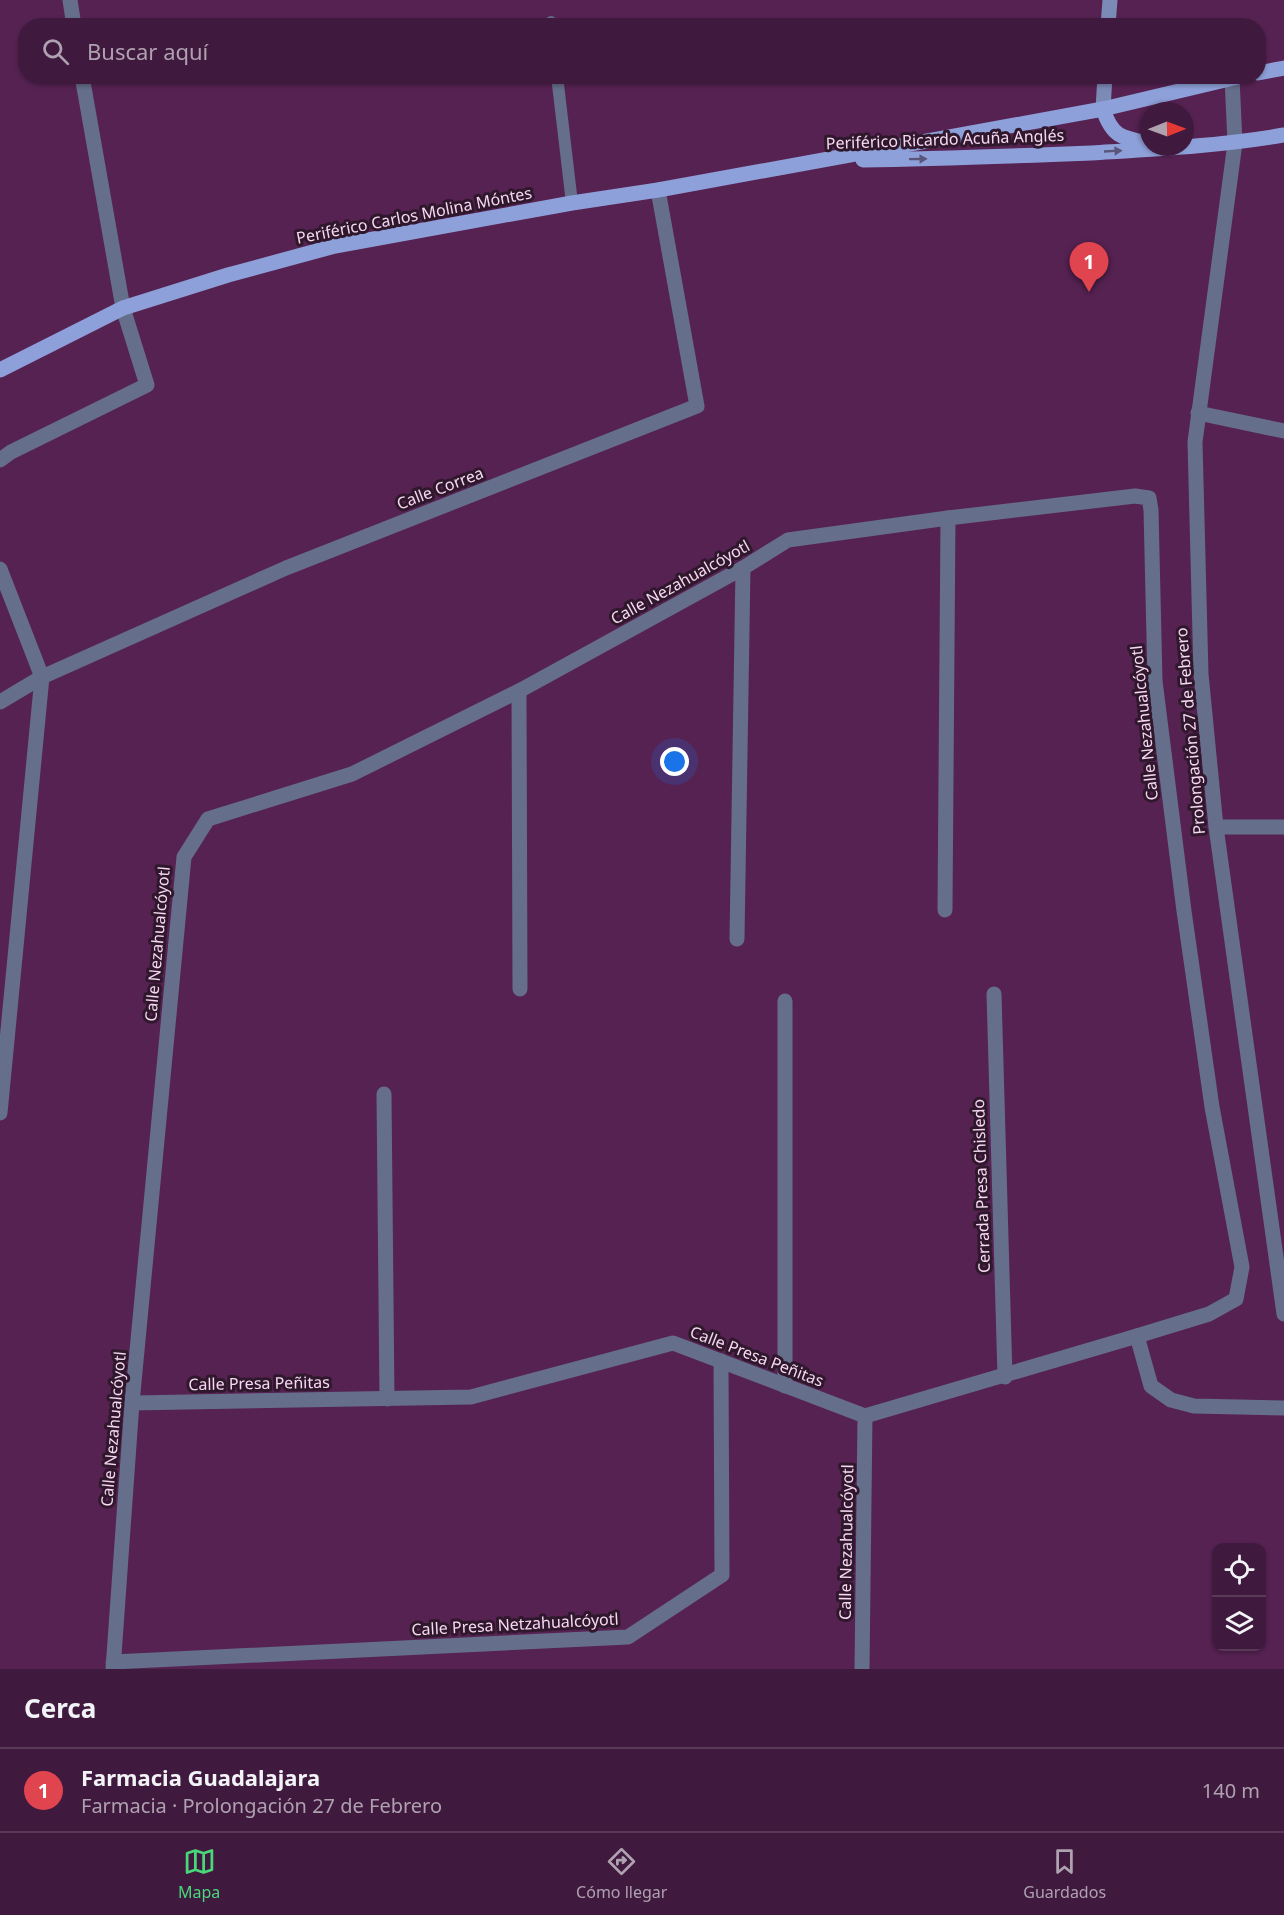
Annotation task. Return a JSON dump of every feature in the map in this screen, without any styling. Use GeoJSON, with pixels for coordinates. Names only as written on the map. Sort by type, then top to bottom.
{"type":"FeatureCollection","features":[{"type":"Feature","properties":{"kind":"main road"},"geometry":{"type":"LineString","coordinates":[[1266,71],[1284,68]]}},
{"type":"Feature","properties":{"kind":"main road","name":"Periférico Ricardo Acuña Anglés"},"geometry":{"type":"LineString","coordinates":[[818,161],[1102,109],[1207,84]]}},
{"type":"Feature","properties":{"kind":"main road"},"geometry":{"type":"LineString","coordinates":[[1102,109],[1108,126],[1121,137],[1140,141]]}},
{"type":"Feature","properties":{"kind":"main road","name":"Periférico Ricardo Acuña Anglés"},"geometry":{"type":"LineString","coordinates":[[1194,146],[1284,135]]}},
{"type":"Feature","properties":{"kind":"main road","name":"Periférico Ricardo Acuña Anglés"},"geometry":{"type":"LineString","coordinates":[[818,161],[969,159],[1140,150]]}},
{"type":"Feature","properties":{"kind":"main road","name":"Periférico Carlos Molina Móntes"},"geometry":{"type":"LineString","coordinates":[[0,370],[123,308],[228,275],[335,246],[818,161]]}},
{"type":"Feature","properties":{"kind":"street"},"geometry":{"type":"LineString","coordinates":[[70,0],[73,18]]}},
{"type":"Feature","properties":{"kind":"street"},"geometry":{"type":"LineString","coordinates":[[1109,18],[1110,0]]}},
{"type":"Feature","properties":{"kind":"street"},"geometry":{"type":"LineString","coordinates":[[0,460],[11,452],[147,385],[123,308],[83,84]]}},
{"type":"Feature","properties":{"kind":"street"},"geometry":{"type":"LineString","coordinates":[[1102,109],[1104,84]]}},
{"type":"Feature","properties":{"kind":"street","name":"Prolongación 27 de Febrero"},"geometry":{"type":"LineString","coordinates":[[1237,84],[1235,143],[1195,442],[1194,477],[1201,674],[1215,827],[1284,1314]]}},
{"type":"Feature","properties":{"kind":"street","name":"Calle Correa"},"geometry":{"type":"LineString","coordinates":[[0,702],[42,677],[286,568],[697,406],[658,190]]}},
{"type":"Feature","properties":{"kind":"street"},"geometry":{"type":"LineString","coordinates":[[1198,413],[1284,431]]}},
{"type":"Feature","properties":{"kind":"street","name":"Calle Nezahualcóyotl"},"geometry":{"type":"LineString","coordinates":[[113,1666],[132,1403],[184,856],[208,819],[352,774],[519,691],[743,568],[788,540],[1135,496],[1149,498],[1155,681],[1212,1107],[1242,1267],[1236,1299],[1209,1314],[1137,1336]]}},
{"type":"Feature","properties":{"kind":"street"},"geometry":{"type":"LineString","coordinates":[[945,910],[948,518]]}},
{"type":"Feature","properties":{"kind":"street"},"geometry":{"type":"LineString","coordinates":[[737,939],[743,568]]}},
{"type":"Feature","properties":{"kind":"street"},"geometry":{"type":"LineString","coordinates":[[0,569],[42,677],[0,1113]]}},
{"type":"Feature","properties":{"kind":"street"},"geometry":{"type":"LineString","coordinates":[[519,691],[520,989]]}},
{"type":"Feature","properties":{"kind":"street"},"geometry":{"type":"LineString","coordinates":[[1215,827],[1284,827]]}},
{"type":"Feature","properties":{"kind":"street","name":"Cerrada Presa Chisledo"},"geometry":{"type":"LineString","coordinates":[[994,994],[1005,1377]]}},
{"type":"Feature","properties":{"kind":"street"},"geometry":{"type":"LineString","coordinates":[[784,1001],[785,1386]]}},
{"type":"Feature","properties":{"kind":"street"},"geometry":{"type":"LineString","coordinates":[[384,1095],[387,1399]]}},
{"type":"Feature","properties":{"kind":"street"},"geometry":{"type":"LineString","coordinates":[[865,1416],[1005,1377],[1137,1336],[1151,1386],[1171,1400],[1194,1406],[1284,1408]]}},
{"type":"Feature","properties":{"kind":"street","name":"Calle Presa Peñitas"},"geometry":{"type":"LineString","coordinates":[[132,1403],[471,1397],[673,1343],[865,1416]]}},
{"type":"Feature","properties":{"kind":"street","name":"Calle Presa Netzahualcóyotl"},"geometry":{"type":"LineString","coordinates":[[113,1666],[628,1637],[722,1575],[721,1361]]}},
{"type":"Feature","properties":{"kind":"street","name":"Calle Nezahualcóyotl"},"geometry":{"type":"LineString","coordinates":[[862,1669],[865,1416]]}},
{"type":"Feature","properties":{"kind":"lane"},"geometry":{"type":"LineString","coordinates":[[559,84],[572,203]]}},
{"type":"Feature","properties":{"kind":"place","name":"Farmacia Guadalajara"},"geometry":{"type":"Point","coordinates":[1089,292]}}]}
